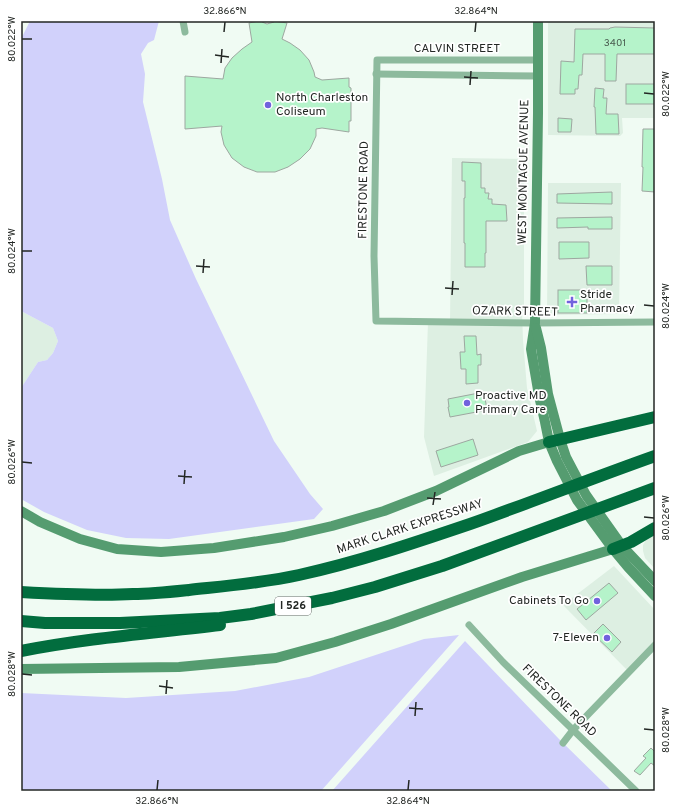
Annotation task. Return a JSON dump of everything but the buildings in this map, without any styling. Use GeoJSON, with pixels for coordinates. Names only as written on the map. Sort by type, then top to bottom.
{"type":"FeatureCollection","features":[{"type":"Feature","properties":{"kind":"highway"},"geometry":{"type":"LineString","coordinates":[[555,440],[655,417]]}},
{"type":"Feature","properties":{"kind":"highway","name":"MARK CLARK EXPRESSWAY"},"geometry":{"type":"LineString","coordinates":[[21,592],[70,594],[164,593],[215,588],[270,580],[326,569],[382,554],[542,498],[655,456]]}},
{"type":"Feature","properties":{"kind":"highway","name":"I 526"},"geometry":{"type":"LineString","coordinates":[[21,622],[58,624],[120,624],[220,618],[274,610],[345,595],[442,566],[655,488]]}},
{"type":"Feature","properties":{"kind":"highway"},"geometry":{"type":"LineString","coordinates":[[618,548],[655,528]]}},
{"type":"Feature","properties":{"kind":"highway"},"geometry":{"type":"LineString","coordinates":[[21,651],[45,646],[264,619],[312,608],[345,595]]}},
{"type":"Feature","properties":{"kind":"main road","name":"WEST MONTAGUE AVENUE"},"geometry":{"type":"LineString","coordinates":[[538,21],[535,323],[541,348],[555,440],[618,548],[655,596]]}},
{"type":"Feature","properties":{"kind":"main road"},"geometry":{"type":"LineString","coordinates":[[21,512],[80,539],[117,548],[161,552],[214,548],[284,537],[332,526],[384,511],[436,491],[519,451],[555,440]]}},
{"type":"Feature","properties":{"kind":"main road","name":"WEST MONTAGUE AVENUE"},"geometry":{"type":"LineString","coordinates":[[618,548],[655,581]]}},
{"type":"Feature","properties":{"kind":"main road"},"geometry":{"type":"LineString","coordinates":[[21,669],[179,667],[276,658],[335,642],[391,624],[522,577],[618,548]]}},
{"type":"Feature","properties":{"kind":"street"},"geometry":{"type":"LineString","coordinates":[[183,21],[185,32]]}},
{"type":"Feature","properties":{"kind":"street","name":"CALVIN STREET"},"geometry":{"type":"LineString","coordinates":[[377,60],[538,60]]}},
{"type":"Feature","properties":{"kind":"street","name":"FIRESTONE ROAD"},"geometry":{"type":"LineString","coordinates":[[376,321],[374,256],[377,60]]}},
{"type":"Feature","properties":{"kind":"street"},"geometry":{"type":"LineString","coordinates":[[376,74],[538,76]]}},
{"type":"Feature","properties":{"kind":"street","name":"OZARK STREET"},"geometry":{"type":"LineString","coordinates":[[376,321],[535,323],[655,322]]}},
{"type":"Feature","properties":{"kind":"street","name":"FIRESTONE ROAD"},"geometry":{"type":"LineString","coordinates":[[470,625],[503,662],[636,791]]}},
{"type":"Feature","properties":{"kind":"street"},"geometry":{"type":"LineString","coordinates":[[562,743],[655,645]]}},
{"type":"Feature","properties":{"kind":"shaded area"},"geometry":{"type":"Polygon","coordinates":[[[30,21],[159,21],[154,40],[148,43],[141,54],[145,74],[143,102],[162,179],[170,220],[196,279],[274,441],[310,494],[323,509],[314,519],[169,539],[126,538],[87,530],[44,512],[21,499],[21,388],[38,362],[47,360],[53,353],[58,341],[53,328],[21,311],[21,39],[30,21]]]}},
{"type":"Feature","properties":{"kind":"shaded area"},"geometry":{"type":"Polygon","coordinates":[[[548,21],[655,21],[655,118],[622,118],[623,133],[620,136],[548,135],[548,21]]]}},
{"type":"Feature","properties":{"kind":"shaded area"},"geometry":{"type":"Polygon","coordinates":[[[452,158],[524,159],[523,340],[527,388],[537,431],[528,442],[434,476],[424,437],[428,322],[450,322],[452,158]]]}},
{"type":"Feature","properties":{"kind":"shaded area"},"geometry":{"type":"Polygon","coordinates":[[[548,183],[621,183],[619,314],[547,315],[548,183]]]}},
{"type":"Feature","properties":{"kind":"shaded area"},"geometry":{"type":"Polygon","coordinates":[[[21,311],[53,328],[58,341],[53,353],[47,360],[38,362],[21,388],[21,311]]]}},
{"type":"Feature","properties":{"kind":"shaded area"},"geometry":{"type":"Polygon","coordinates":[[[655,534],[655,569],[645,558],[643,545],[646,540],[655,534]]]}},
{"type":"Feature","properties":{"kind":"shaded area"},"geometry":{"type":"Polygon","coordinates":[[[614,566],[655,610],[655,643],[629,672],[563,605],[614,566]]]}},
{"type":"Feature","properties":{"kind":"shaded area"},"geometry":{"type":"Polygon","coordinates":[[[459,635],[321,791],[21,791],[21,693],[126,698],[235,691],[309,677],[424,639],[459,635]]]}},
{"type":"Feature","properties":{"kind":"shaded area"},"geometry":{"type":"Polygon","coordinates":[[[465,641],[559,739],[612,791],[332,791],[465,641]]]}},
{"type":"Feature","properties":{"kind":"place","name":"North Charleston Coliseum"},"geometry":{"type":"Point","coordinates":[268,105]}},
{"type":"Feature","properties":{"kind":"place","name":"Stride Pharmacy"},"geometry":{"type":"Point","coordinates":[572,302]}},
{"type":"Feature","properties":{"kind":"place","name":"Proactive MD Primary Care"},"geometry":{"type":"Point","coordinates":[467,403]}},
{"type":"Feature","properties":{"kind":"place","name":"Cabinets To Go"},"geometry":{"type":"Point","coordinates":[597,601]}},
{"type":"Feature","properties":{"kind":"place","name":"7-Eleven"},"geometry":{"type":"Point","coordinates":[607,638]}}]}
